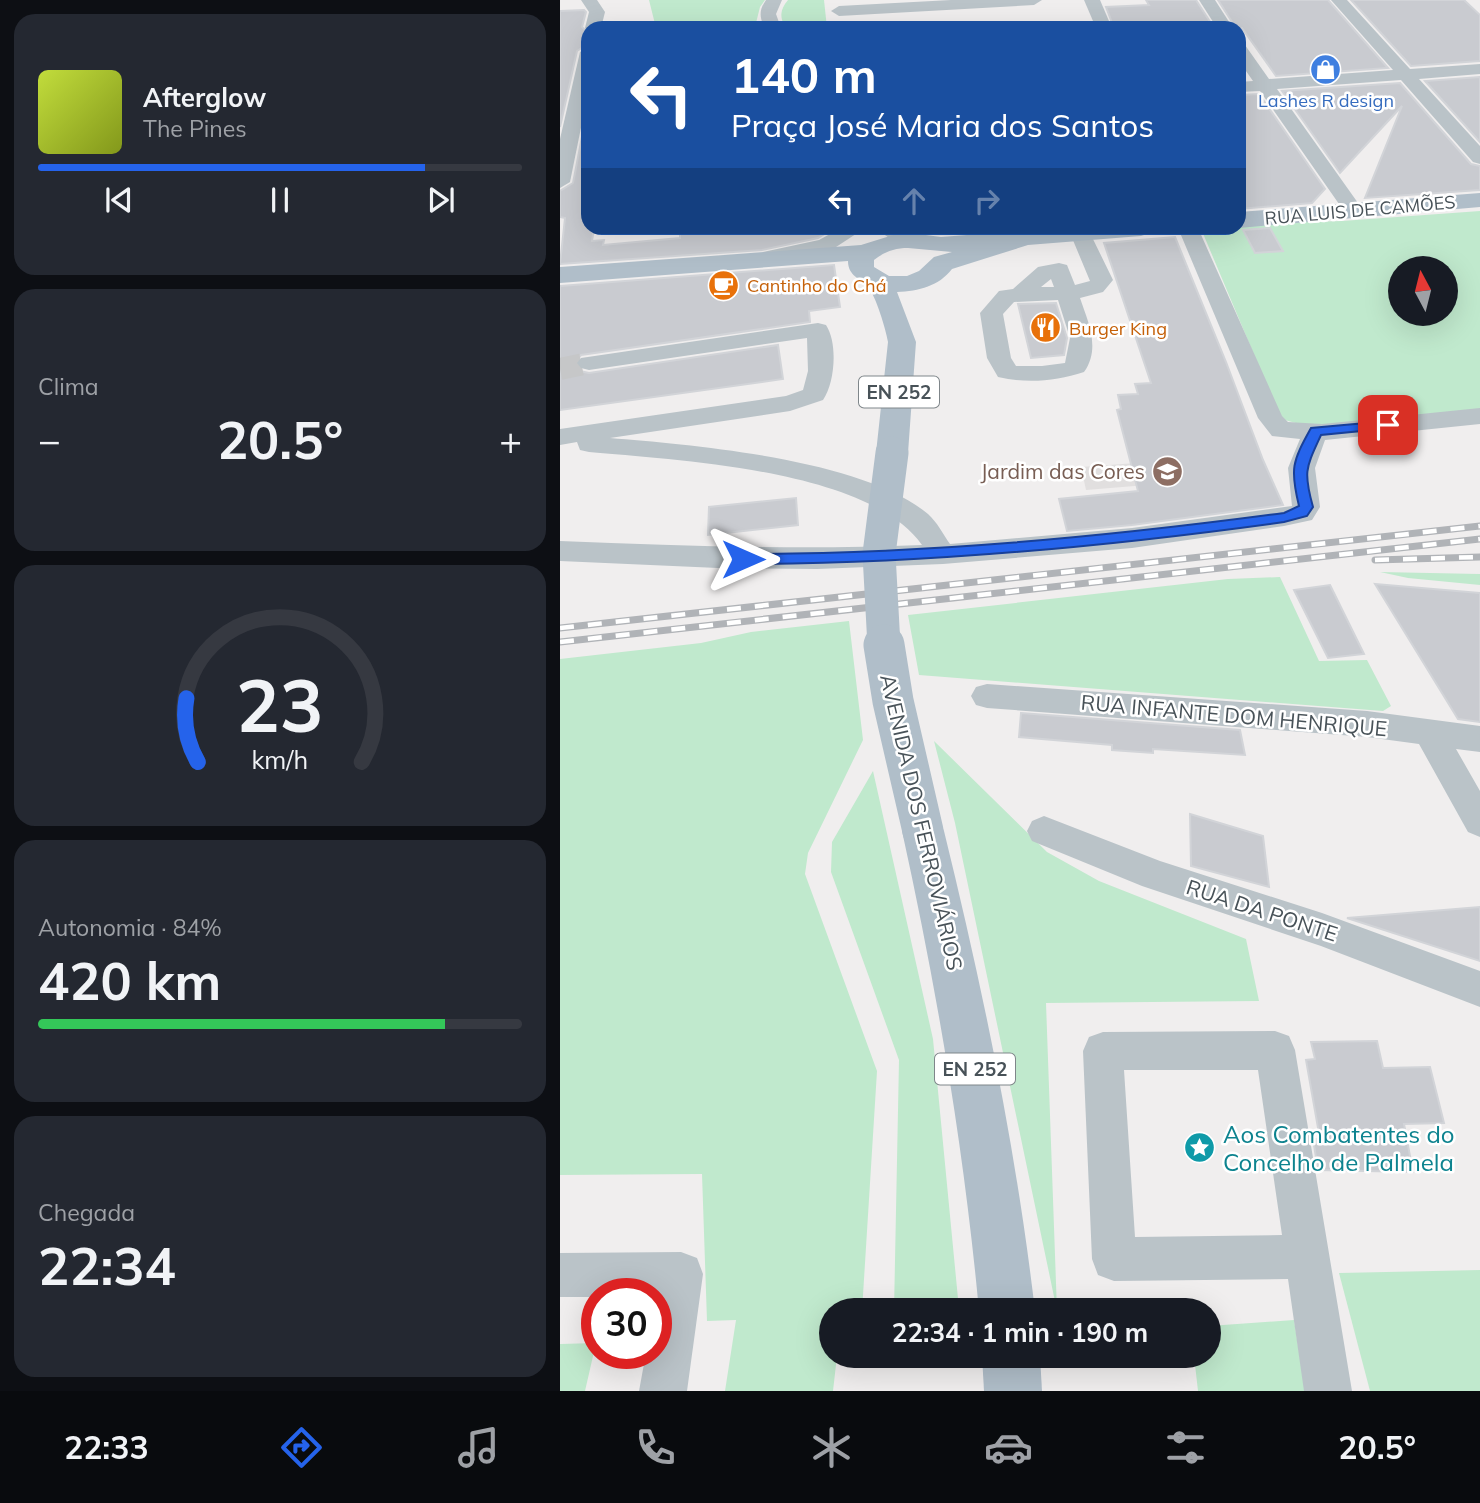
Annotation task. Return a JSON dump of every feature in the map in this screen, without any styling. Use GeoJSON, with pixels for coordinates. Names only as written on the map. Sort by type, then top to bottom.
{"type":"FeatureCollection","features":[{"type":"Feature","properties":{"kind":"main road","name":"RUA LUIS DE CAMÕES"},"geometry":{"type":"LineString","coordinates":[[1246,218],[1480,200]]}},
{"type":"Feature","properties":{"kind":"main road"},"geometry":{"type":"LineString","coordinates":[[560,275],[873,250],[889,242],[928,249],[1061,235]]}},
{"type":"Feature","properties":{"kind":"main road"},"geometry":{"type":"LineString","coordinates":[[873,250],[892,284],[920,281],[935,274],[928,249]]}},
{"type":"Feature","properties":{"kind":"main road","name":"AVENIDA DOS FERROVIÁRIOS"},"geometry":{"type":"LineString","coordinates":[[873,250],[900,331],[902,356],[880,547],[880,614],[893,698],[953,961],[983,1110],[1005,1298]]}},
{"type":"Feature","properties":{"kind":"main road","name":"AVENIDA DOS FERROVIÁRIOS"},"geometry":{"type":"LineString","coordinates":[[900,331],[920,281]]}},
{"type":"Feature","properties":{"kind":"main road"},"geometry":{"type":"LineString","coordinates":[[1012,1368],[1013,1391]]}},
{"type":"Feature","properties":{"kind":"street"},"geometry":{"type":"LineString","coordinates":[[589,0],[597,12],[595,21]]}},
{"type":"Feature","properties":{"kind":"street"},"geometry":{"type":"LineString","coordinates":[[769,21],[768,9],[774,0]]}},
{"type":"Feature","properties":{"kind":"street"},"geometry":{"type":"LineString","coordinates":[[839,13],[1034,0]]}},
{"type":"Feature","properties":{"kind":"street"},"geometry":{"type":"LineString","coordinates":[[1092,0],[1101,21]]}},
{"type":"Feature","properties":{"kind":"street"},"geometry":{"type":"LineString","coordinates":[[1207,0],[1220,21]]}},
{"type":"Feature","properties":{"kind":"street"},"geometry":{"type":"LineString","coordinates":[[1339,0],[1480,158]]}},
{"type":"Feature","properties":{"kind":"street"},"geometry":{"type":"LineString","coordinates":[[1246,60],[1353,210]]}},
{"type":"Feature","properties":{"kind":"street"},"geometry":{"type":"LineString","coordinates":[[1246,87],[1480,69]]}},
{"type":"Feature","properties":{"kind":"street"},"geometry":{"type":"LineString","coordinates":[[560,181],[572,138],[581,70]]}},
{"type":"Feature","properties":{"kind":"street"},"geometry":{"type":"LineString","coordinates":[[771,257],[826,245],[844,235]]}},
{"type":"Feature","properties":{"kind":"street"},"geometry":{"type":"LineString","coordinates":[[1067,291],[1082,338],[1076,367],[1063,371],[1018,374],[1007,372],[1002,367],[991,313],[1007,296],[1020,294],[1092,289],[1102,280],[1081,235]]}},
{"type":"Feature","properties":{"kind":"street"},"geometry":{"type":"LineString","coordinates":[[1191,235],[1271,418],[1281,430],[1316,431],[1480,416]]}},
{"type":"Feature","properties":{"kind":"street"},"geometry":{"type":"LineString","coordinates":[[560,439],[790,403],[814,395],[819,383],[822,356],[818,330],[589,363]]}},
{"type":"Feature","properties":{"kind":"street"},"geometry":{"type":"LineString","coordinates":[[560,551],[817,559],[943,554],[1132,538],[1302,513],[1306,507],[1299,478],[1300,467],[1316,431]]}},
{"type":"Feature","properties":{"kind":"street"},"geometry":{"type":"LineString","coordinates":[[560,439],[802,472],[869,490],[917,520],[943,554]]}},
{"type":"Feature","properties":{"kind":"street","name":"RUA INFANTE DOM HENRIQUE"},"geometry":{"type":"LineString","coordinates":[[988,696],[1367,724],[1480,739]]}},
{"type":"Feature","properties":{"kind":"street"},"geometry":{"type":"LineString","coordinates":[[1430,733],[1480,822]]}},
{"type":"Feature","properties":{"kind":"street","name":"RUA DA PONTE"},"geometry":{"type":"LineString","coordinates":[[1044,831],[1155,875],[1322,930],[1480,989]]}},
{"type":"Feature","properties":{"kind":"street"},"geometry":{"type":"LineString","coordinates":[[1307,1257],[1114,1259],[1103,1051],[1275,1049],[1328,1391]]}},
{"type":"Feature","properties":{"kind":"street"},"geometry":{"type":"LineString","coordinates":[[560,1275],[681,1274],[663,1391]]}},
{"type":"Feature","properties":{"kind":"shaded area","name":"Jardim das Cores"},"geometry":{"type":"Polygon","coordinates":[[[1260,454],[1232,478],[1086,490],[1081,467],[1260,454]]]}},
{"type":"Feature","properties":{"kind":"green space"},"geometry":{"type":"Polygon","coordinates":[[[649,0],[765,0],[756,21],[654,21],[649,0]]]}},
{"type":"Feature","properties":{"kind":"green space"},"geometry":{"type":"Polygon","coordinates":[[[788,0],[824,0],[826,21],[782,21],[783,7],[788,0]]]}},
{"type":"Feature","properties":{"kind":"green space"},"geometry":{"type":"Polygon","coordinates":[[[1480,211],[1480,409],[1307,426],[1281,419],[1204,235],[1246,235],[1246,226],[1480,211]]]}},
{"type":"Feature","properties":{"kind":"green space"},"geometry":{"type":"Polygon","coordinates":[[[1380,572],[1480,574],[1480,585],[1408,578],[1380,572]]]}},
{"type":"Feature","properties":{"kind":"green space"},"geometry":{"type":"Polygon","coordinates":[[[1280,577],[1319,661],[1367,660],[1391,706],[1383,711],[919,675],[908,615],[1228,579],[1280,577]]]}},
{"type":"Feature","properties":{"kind":"green space"},"geometry":{"type":"Polygon","coordinates":[[[849,621],[863,740],[808,853],[805,874],[877,1071],[863,1298],[819,1298],[819,1368],[836,1368],[833,1391],[725,1391],[736,1320],[707,1321],[702,1174],[560,1175],[560,659],[701,643],[751,632],[849,621]]]}},
{"type":"Feature","properties":{"kind":"green space"},"geometry":{"type":"Polygon","coordinates":[[[934,741],[1047,852],[1099,881],[1246,939],[1259,1001],[1046,1003],[1057,1298],[1054,1298],[955,823],[934,741]]]}},
{"type":"Feature","properties":{"kind":"green space"},"geometry":{"type":"Polygon","coordinates":[[[873,771],[933,1039],[958,1298],[894,1298],[899,1060],[831,872],[832,842],[873,771]]]}},
{"type":"Feature","properties":{"kind":"green space"},"geometry":{"type":"Polygon","coordinates":[[[1480,1270],[1480,1391],[1370,1391],[1339,1273],[1480,1270]]]}},
{"type":"Feature","properties":{"kind":"green space"},"geometry":{"type":"Polygon","coordinates":[[[1294,1320],[1305,1391],[1198,1391],[1195,1368],[1221,1368],[1221,1325],[1294,1320]]]}},
{"type":"Feature","properties":{"kind":"green space"},"geometry":{"type":"Polygon","coordinates":[[[581,1343],[581,1369],[590,1369],[585,1391],[560,1391],[560,1344],[581,1343]]]}},
{"type":"Feature","properties":{"kind":"building"},"geometry":{"type":"Polygon","coordinates":[[[1146,0],[1196,0],[1210,21],[1111,21],[1106,7],[1149,5],[1146,0]]]}},
{"type":"Feature","properties":{"kind":"building"},"geometry":{"type":"Polygon","coordinates":[[[1218,0],[1328,0],[1388,68],[1276,76],[1246,34],[1246,21],[1232,21],[1218,0]]]}},
{"type":"Feature","properties":{"kind":"building"},"geometry":{"type":"Polygon","coordinates":[[[1351,0],[1464,0],[1480,15],[1480,61],[1411,66],[1351,0]]]}},
{"type":"Feature","properties":{"kind":"building"},"geometry":{"type":"Polygon","coordinates":[[[560,11],[586,12],[584,21],[581,21],[581,48],[577,51],[560,127],[560,11]]]}},
{"type":"Feature","properties":{"kind":"building"},"geometry":{"type":"Polygon","coordinates":[[[1480,77],[1480,142],[1425,81],[1480,77]]]}},
{"type":"Feature","properties":{"kind":"building"},"geometry":{"type":"Polygon","coordinates":[[[1400,83],[1471,164],[1480,166],[1480,190],[1365,198],[1402,106],[1340,173],[1282,91],[1400,83]]]}},
{"type":"Feature","properties":{"kind":"building"},"geometry":{"type":"Polygon","coordinates":[[[1259,94],[1325,189],[1312,203],[1246,208],[1246,95],[1259,94]]]}},
{"type":"Feature","properties":{"kind":"building"},"geometry":{"type":"Polygon","coordinates":[[[581,142],[581,235],[593,235],[592,241],[604,240],[603,245],[680,238],[680,235],[823,235],[762,250],[560,264],[565,218],[560,217],[560,191],[573,183],[581,142]]]}},
{"type":"Feature","properties":{"kind":"building"},"geometry":{"type":"Polygon","coordinates":[[[1270,228],[1283,251],[1255,253],[1246,235],[1246,230],[1270,228]]]}},
{"type":"Feature","properties":{"kind":"building"},"geometry":{"type":"Polygon","coordinates":[[[1175,237],[1283,505],[1067,531],[1059,499],[1138,491],[1117,410],[1121,409],[1118,395],[1138,394],[1135,384],[1151,383],[1104,243],[1175,237]]]}},
{"type":"Feature","properties":{"kind":"building"},"geometry":{"type":"Polygon","coordinates":[[[834,265],[840,307],[809,311],[810,322],[581,355],[574,363],[580,371],[589,373],[778,345],[783,379],[560,410],[560,286],[834,265]]]}},
{"type":"Feature","properties":{"kind":"building","name":"Burger King"},"geometry":{"type":"Polygon","coordinates":[[[1056,303],[1067,338],[1064,355],[1031,358],[1018,304],[1056,303]]]}},
{"type":"Feature","properties":{"kind":"building"},"geometry":{"type":"Polygon","coordinates":[[[796,498],[798,525],[708,535],[709,507],[796,498]]]}},
{"type":"Feature","properties":{"kind":"building"},"geometry":{"type":"Polygon","coordinates":[[[1375,584],[1480,593],[1480,722],[1458,719],[1375,584]]]}},
{"type":"Feature","properties":{"kind":"building"},"geometry":{"type":"Polygon","coordinates":[[[1330,585],[1364,654],[1328,658],[1294,590],[1330,585]]]}},
{"type":"Feature","properties":{"kind":"building"},"geometry":{"type":"Polygon","coordinates":[[[1021,713],[1240,730],[1245,755],[1153,749],[1153,753],[1112,750],[1112,745],[1019,737],[1021,713]]]}},
{"type":"Feature","properties":{"kind":"building"},"geometry":{"type":"Polygon","coordinates":[[[1190,814],[1263,836],[1269,887],[1191,866],[1190,814]]]}},
{"type":"Feature","properties":{"kind":"building"},"geometry":{"type":"Polygon","coordinates":[[[1480,907],[1480,961],[1347,918],[1480,907]]]}},
{"type":"Feature","properties":{"kind":"building"},"geometry":{"type":"Polygon","coordinates":[[[1377,1041],[1383,1068],[1430,1067],[1444,1123],[1404,1124],[1413,1172],[1318,1170],[1313,1139],[1320,1139],[1306,1060],[1315,1059],[1311,1042],[1377,1041]]]}},
{"type":"Feature","properties":{"kind":"tunnel"},"geometry":{"type":"LineString","coordinates":[[560,369],[589,363]]}},
{"type":"Feature","properties":{"kind":"railway"},"geometry":{"type":"LineString","coordinates":[[560,628],[1480,526]]}},
{"type":"Feature","properties":{"kind":"railway"},"geometry":{"type":"LineString","coordinates":[[560,642],[1480,539]]}},
{"type":"Feature","properties":{"kind":"railway"},"geometry":{"type":"LineString","coordinates":[[1375,560],[1480,557]]}},
{"type":"Feature","properties":{"kind":"place","name":"Lashes R design"},"geometry":{"type":"Point","coordinates":[1326,69]}},
{"type":"Feature","properties":{"kind":"place","name":"Cantinho do Chá"},"geometry":{"type":"Point","coordinates":[724,285]}},
{"type":"Feature","properties":{"kind":"place","name":"Burger King"},"geometry":{"type":"Point","coordinates":[1046,328]}},
{"type":"Feature","properties":{"kind":"place","name":"Jardim das Cores"},"geometry":{"type":"Point","coordinates":[1168,471]}},
{"type":"Feature","properties":{"kind":"place","name":"Aos Combatentes do Concelho de Palmela"},"geometry":{"type":"Point","coordinates":[1200,1148]}},
{"type":"Feature","properties":{"kind":"route"},"geometry":{"type":"LineString","coordinates":[[743,559],[817,559],[998,550],[1132,538],[1284,517],[1302,513],[1306,507],[1299,478],[1300,467],[1316,431],[1388,425]]}}]}
